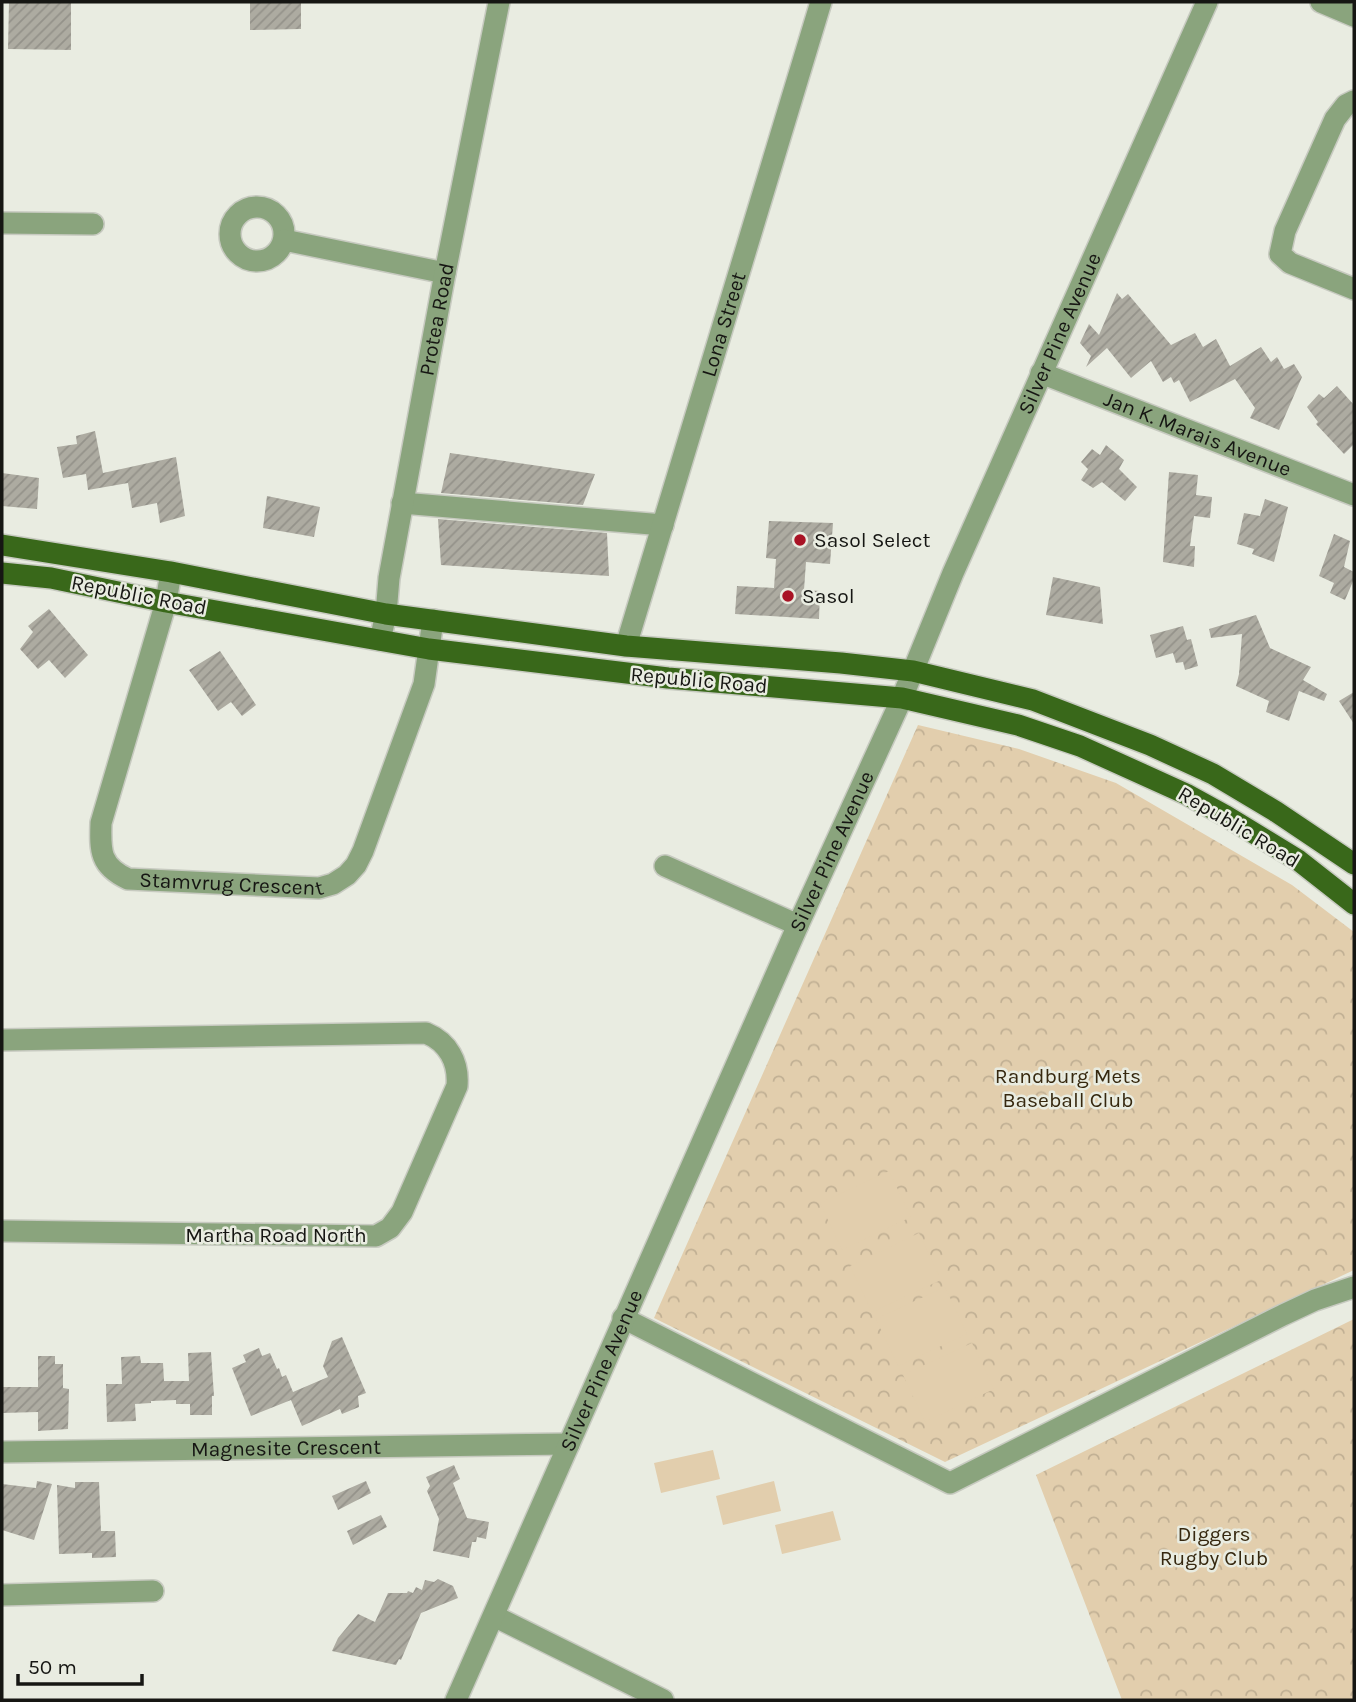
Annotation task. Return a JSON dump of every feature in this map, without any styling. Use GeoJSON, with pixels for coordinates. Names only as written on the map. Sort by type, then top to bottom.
{"type":"FeatureCollection","features":[{"type":"Feature","properties":{"kind":"main road","name":"Republic Road"},"geometry":{"type":"LineString","coordinates":[[2,545],[171,572],[386,614],[626,646],[913,671],[1033,700],[1150,744],[1224,780],[1315,836],[1354,864]]}},
{"type":"Feature","properties":{"kind":"main road","name":"Republic Road"},"geometry":{"type":"LineString","coordinates":[[2,573],[51,578],[166,602],[429,649],[668,678],[902,698],[1018,726],[1080,746],[1141,772],[1226,816],[1315,873],[1354,904]]}},
{"type":"Feature","properties":{"kind":"street","name":"Protea Road"},"geometry":{"type":"LineString","coordinates":[[380,640],[386,614],[388,578],[499,2]]}},
{"type":"Feature","properties":{"kind":"street","name":"Lona Street"},"geometry":{"type":"LineString","coordinates":[[626,646],[821,2]]}},
{"type":"Feature","properties":{"kind":"street","name":"Silver Pine Avenue"},"geometry":{"type":"LineString","coordinates":[[456,1700],[623,1318],[902,698],[1041,373],[1207,2]]}},
{"type":"Feature","properties":{"kind":"street"},"geometry":{"type":"LineString","coordinates":[[1321,2],[1354,16]]}},
{"type":"Feature","properties":{"kind":"street"},"geometry":{"type":"LineString","coordinates":[[1354,101],[1346,105],[1335,119],[1285,231],[1280,254],[1290,263],[1354,289]]}},
{"type":"Feature","properties":{"kind":"street"},"geometry":{"type":"LineString","coordinates":[[2,223],[93,224]]}},
{"type":"Feature","properties":{"kind":"street"},"geometry":{"type":"LineString","coordinates":[[284,240],[445,273]]}},
{"type":"Feature","properties":{"kind":"street","name":"Jan K. Marais Avenue"},"geometry":{"type":"LineString","coordinates":[[1041,373],[1354,495]]}},
{"type":"Feature","properties":{"kind":"street"},"geometry":{"type":"LineString","coordinates":[[402,503],[663,525]]}},
{"type":"Feature","properties":{"kind":"street","name":"Stamvrug Crescent"},"geometry":{"type":"LineString","coordinates":[[171,572],[166,602],[101,823],[100,844],[103,857],[108,866],[128,879],[304,889],[333,884],[347,875],[363,851],[419,697],[427,670],[433,620]]}},
{"type":"Feature","properties":{"kind":"street"},"geometry":{"type":"LineString","coordinates":[[665,866],[798,925]]}},
{"type":"Feature","properties":{"kind":"street","name":"Martha Road North"},"geometry":{"type":"LineString","coordinates":[[2,1040],[426,1034],[436,1037],[450,1051],[456,1067],[457,1086],[402,1212],[390,1228],[376,1236],[2,1231]]}},
{"type":"Feature","properties":{"kind":"street"},"geometry":{"type":"LineString","coordinates":[[623,1318],[950,1483],[1283,1315],[1315,1300],[1354,1287]]}},
{"type":"Feature","properties":{"kind":"street","name":"Magnesite Crescent"},"geometry":{"type":"LineString","coordinates":[[2,1452],[569,1444]]}},
{"type":"Feature","properties":{"kind":"street"},"geometry":{"type":"LineString","coordinates":[[2,1595],[153,1591]]}},
{"type":"Feature","properties":{"kind":"street"},"geometry":{"type":"LineString","coordinates":[[494,1616],[663,1700]]}},
{"type":"Feature","properties":{"kind":"green space","name":"Randburg Mets Baseball Club"},"geometry":{"type":"Polygon","coordinates":[[[918,725],[1019,749],[1116,783],[1292,885],[1354,932],[1354,1270],[945,1462],[654,1318],[918,725]]]}},
{"type":"Feature","properties":{"kind":"green space"},"geometry":{"type":"Polygon","coordinates":[[[889,1171],[911,1217],[842,1250],[820,1203],[889,1171]]]}},
{"type":"Feature","properties":{"kind":"green space"},"geometry":{"type":"Polygon","coordinates":[[[919,1233],[941,1280],[872,1312],[850,1266],[919,1233]]]}},
{"type":"Feature","properties":{"kind":"green space"},"geometry":{"type":"Polygon","coordinates":[[[945,1287],[967,1334],[898,1366],[876,1319],[945,1287]]]}},
{"type":"Feature","properties":{"kind":"green space","name":"Diggers Rugby Club"},"geometry":{"type":"Polygon","coordinates":[[[1354,1319],[1354,1700],[1122,1700],[1036,1475],[1354,1319]]]}},
{"type":"Feature","properties":{"kind":"green space"},"geometry":{"type":"Polygon","coordinates":[[[972,1343],[994,1389],[925,1422],[903,1375],[972,1343]]]}},
{"type":"Feature","properties":{"kind":"green space"},"geometry":{"type":"Polygon","coordinates":[[[713,1450],[720,1479],[661,1493],[654,1463],[713,1450]]]}},
{"type":"Feature","properties":{"kind":"green space"},"geometry":{"type":"Polygon","coordinates":[[[774,1481],[781,1511],[723,1525],[716,1496],[774,1481]]]}},
{"type":"Feature","properties":{"kind":"green space"},"geometry":{"type":"Polygon","coordinates":[[[833,1511],[841,1540],[782,1554],[775,1525],[833,1511]]]}},
{"type":"Feature","properties":{"kind":"building"},"geometry":{"type":"Polygon","coordinates":[[[9,2],[71,2],[71,50],[8,49],[9,2]]]}},
{"type":"Feature","properties":{"kind":"building"},"geometry":{"type":"Polygon","coordinates":[[[250,2],[301,2],[301,29],[250,30],[250,2]]]}},
{"type":"Feature","properties":{"kind":"building"},"geometry":{"type":"Polygon","coordinates":[[[1117,293],[1122,299],[1128,294],[1171,345],[1195,333],[1203,347],[1216,339],[1230,366],[1261,347],[1271,362],[1277,357],[1284,369],[1294,364],[1302,377],[1279,430],[1250,418],[1255,408],[1235,379],[1190,402],[1179,380],[1174,383],[1171,377],[1163,382],[1151,361],[1131,378],[1107,348],[1086,367],[1091,356],[1080,343],[1089,324],[1099,335],[1117,293]]]}},
{"type":"Feature","properties":{"kind":"building"},"geometry":{"type":"Polygon","coordinates":[[[1337,386],[1354,405],[1354,444],[1344,454],[1316,424],[1318,422],[1307,407],[1319,394],[1324,398],[1337,386]]]}},
{"type":"Feature","properties":{"kind":"building"},"geometry":{"type":"Polygon","coordinates":[[[95,431],[103,473],[176,457],[185,516],[160,523],[157,503],[132,508],[128,483],[88,490],[86,474],[63,478],[57,447],[77,444],[76,436],[95,431]]]}},
{"type":"Feature","properties":{"kind":"building"},"geometry":{"type":"Polygon","coordinates":[[[1106,445],[1124,460],[1119,469],[1137,487],[1125,501],[1102,482],[1093,488],[1081,480],[1088,469],[1081,462],[1092,449],[1100,455],[1106,445]]]}},
{"type":"Feature","properties":{"kind":"building"},"geometry":{"type":"Polygon","coordinates":[[[450,453],[595,474],[583,505],[441,493],[450,453]]]}},
{"type":"Feature","properties":{"kind":"building"},"geometry":{"type":"Polygon","coordinates":[[[1169,472],[1198,475],[1196,495],[1212,497],[1210,518],[1194,516],[1190,546],[1195,546],[1194,567],[1163,562],[1169,472]]]}},
{"type":"Feature","properties":{"kind":"building"},"geometry":{"type":"Polygon","coordinates":[[[2,473],[39,478],[37,509],[2,506],[2,473]]]}},
{"type":"Feature","properties":{"kind":"building"},"geometry":{"type":"Polygon","coordinates":[[[267,496],[320,507],[314,537],[263,528],[267,496]]]}},
{"type":"Feature","properties":{"kind":"building"},"geometry":{"type":"Polygon","coordinates":[[[1265,499],[1288,507],[1274,562],[1252,554],[1254,549],[1237,544],[1244,513],[1260,516],[1265,499]]]}},
{"type":"Feature","properties":{"kind":"building"},"geometry":{"type":"Polygon","coordinates":[[[438,519],[607,533],[609,576],[441,565],[438,519]]]}},
{"type":"Feature","properties":{"kind":"building"},"geometry":{"type":"Polygon","coordinates":[[[769,521],[833,523],[830,564],[806,562],[804,590],[820,591],[819,619],[735,614],[737,586],[774,588],[776,559],[766,558],[769,521]]]}},
{"type":"Feature","properties":{"kind":"building"},"geometry":{"type":"Polygon","coordinates":[[[1334,534],[1350,541],[1344,567],[1354,572],[1354,579],[1345,600],[1330,593],[1334,583],[1319,576],[1334,534]]]}},
{"type":"Feature","properties":{"kind":"building"},"geometry":{"type":"Polygon","coordinates":[[[1053,577],[1100,587],[1103,624],[1046,615],[1053,577]]]}},
{"type":"Feature","properties":{"kind":"building"},"geometry":{"type":"Polygon","coordinates":[[[49,609],[88,655],[65,678],[49,660],[38,669],[20,649],[33,632],[28,626],[49,609]]]}},
{"type":"Feature","properties":{"kind":"building"},"geometry":{"type":"Polygon","coordinates":[[[1256,615],[1270,648],[1311,667],[1303,680],[1327,694],[1324,701],[1299,691],[1289,721],[1266,712],[1269,701],[1236,686],[1242,634],[1211,638],[1209,629],[1256,615]]]}},
{"type":"Feature","properties":{"kind":"building"},"geometry":{"type":"Polygon","coordinates":[[[1183,626],[1187,640],[1191,639],[1198,666],[1185,670],[1183,662],[1176,663],[1173,653],[1156,658],[1150,635],[1183,626]]]}},
{"type":"Feature","properties":{"kind":"building"},"geometry":{"type":"Polygon","coordinates":[[[220,651],[256,705],[242,716],[231,702],[218,711],[189,670],[220,651]]]}},
{"type":"Feature","properties":{"kind":"building"},"geometry":{"type":"Polygon","coordinates":[[[1354,692],[1354,724],[1339,701],[1354,692]]]}},
{"type":"Feature","properties":{"kind":"building"},"geometry":{"type":"Polygon","coordinates":[[[342,1337],[366,1393],[358,1396],[359,1407],[342,1414],[340,1409],[302,1426],[291,1400],[251,1416],[232,1368],[246,1362],[243,1355],[259,1348],[262,1356],[270,1353],[282,1377],[286,1375],[293,1392],[328,1377],[323,1366],[332,1341],[342,1337]]]}},
{"type":"Feature","properties":{"kind":"building"},"geometry":{"type":"Polygon","coordinates":[[[211,1352],[214,1396],[212,1415],[190,1415],[190,1404],[176,1404],[176,1400],[151,1401],[135,1404],[136,1421],[107,1422],[106,1384],[122,1384],[121,1357],[140,1356],[141,1363],[163,1363],[164,1381],[189,1381],[188,1353],[211,1352]]]}},
{"type":"Feature","properties":{"kind":"building"},"geometry":{"type":"Polygon","coordinates":[[[38,1356],[55,1356],[55,1364],[63,1364],[63,1388],[69,1389],[68,1429],[38,1431],[38,1412],[2,1413],[2,1387],[38,1387],[38,1356]]]}},
{"type":"Feature","properties":{"kind":"building"},"geometry":{"type":"Polygon","coordinates":[[[454,1465],[460,1479],[453,1483],[467,1518],[489,1522],[486,1539],[477,1537],[476,1542],[472,1542],[469,1558],[433,1551],[439,1519],[427,1491],[430,1486],[426,1477],[454,1465]]]}},
{"type":"Feature","properties":{"kind":"building"},"geometry":{"type":"Polygon","coordinates":[[[37,1481],[52,1484],[34,1540],[2,1530],[2,1484],[36,1488],[37,1481]]]}},
{"type":"Feature","properties":{"kind":"building"},"geometry":{"type":"Polygon","coordinates":[[[366,1481],[371,1493],[338,1510],[332,1496],[366,1481]]]}},
{"type":"Feature","properties":{"kind":"building"},"geometry":{"type":"Polygon","coordinates":[[[75,1482],[99,1482],[101,1531],[115,1531],[116,1557],[92,1558],[92,1553],[59,1554],[57,1485],[75,1488],[75,1482]]]}},
{"type":"Feature","properties":{"kind":"building"},"geometry":{"type":"Polygon","coordinates":[[[381,1515],[387,1527],[353,1545],[347,1531],[381,1515]]]}},
{"type":"Feature","properties":{"kind":"building"},"geometry":{"type":"Polygon","coordinates":[[[438,1579],[453,1586],[458,1598],[421,1613],[401,1660],[399,1659],[396,1665],[332,1651],[338,1638],[358,1614],[375,1622],[388,1593],[413,1593],[416,1587],[422,1590],[425,1580],[434,1582],[438,1579]]]}},
{"type":"Feature","properties":{"kind":"place","name":"Sasol Select"},"geometry":{"type":"Point","coordinates":[800,540]}},
{"type":"Feature","properties":{"kind":"place","name":"Sasol"},"geometry":{"type":"Point","coordinates":[788,596]}}]}
